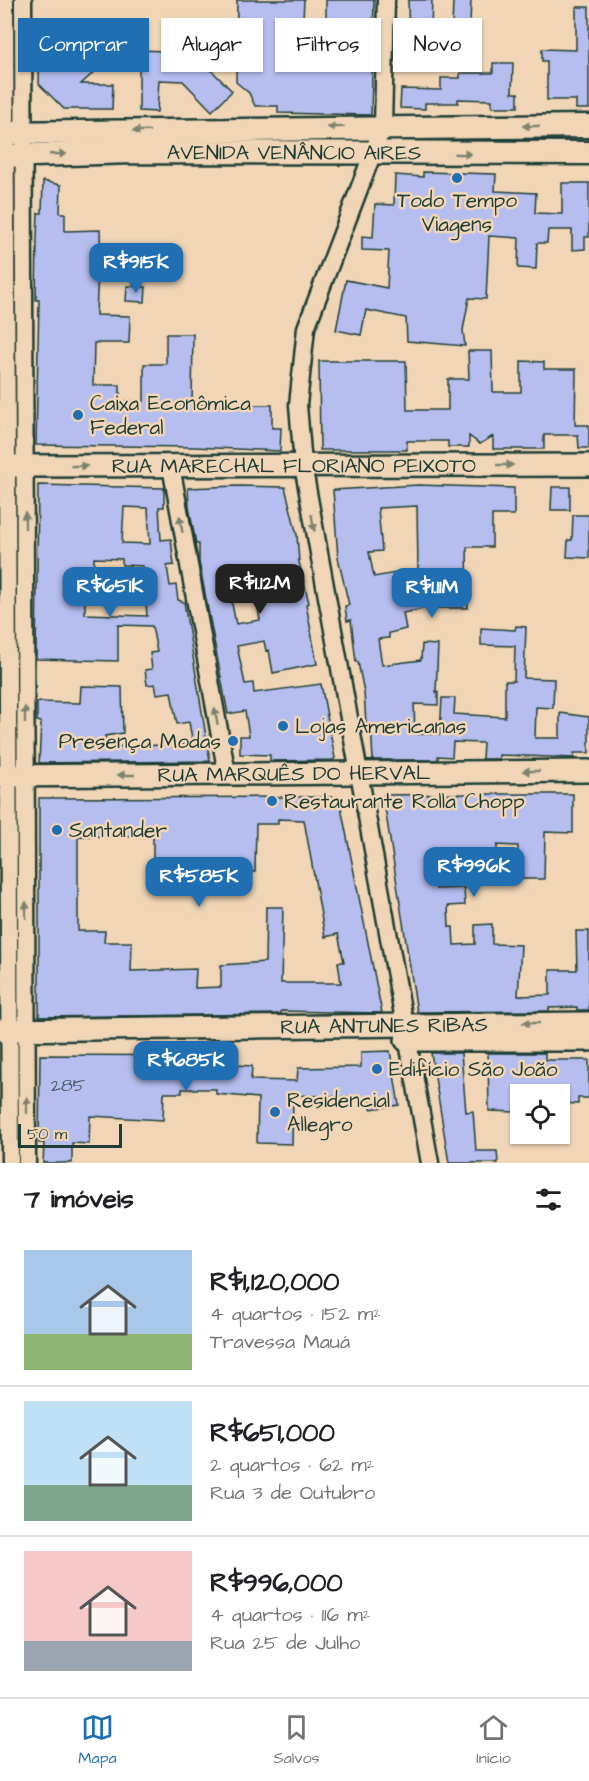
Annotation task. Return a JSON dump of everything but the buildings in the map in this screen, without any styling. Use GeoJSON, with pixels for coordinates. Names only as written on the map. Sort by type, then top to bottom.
{"type":"FeatureCollection","features":[{"type":"Feature","properties":{"kind":"main road","name":"AVENIDA VENÂNCIO AIRES"},"geometry":{"type":"LineString","coordinates":[[10,133],[383,126],[583,126]]}},
{"type":"Feature","properties":{"kind":"main road"},"geometry":{"type":"LineString","coordinates":[[583,126],[583,153]]}},
{"type":"Feature","properties":{"kind":"main road","name":"AVENIDA VENÂNCIO AIRES"},"geometry":{"type":"LineString","coordinates":[[10,156],[134,153],[372,155],[583,153]]}},
{"type":"Feature","properties":{"kind":"street"},"geometry":{"type":"LineString","coordinates":[[5,0],[10,133],[11,466],[17,649],[11,776],[10,1163]]}},
{"type":"Feature","properties":{"kind":"street"},"geometry":{"type":"LineString","coordinates":[[10,133],[23,0]]}},
{"type":"Feature","properties":{"kind":"street"},"geometry":{"type":"LineString","coordinates":[[386,0],[383,126],[306,328],[298,405],[303,465],[430,1163]]}},
{"type":"Feature","properties":{"kind":"street","name":"RUA MARECHAL FLORIANO PEIXOTO"},"geometry":{"type":"LineString","coordinates":[[11,466],[589,465]]}},
{"type":"Feature","properties":{"kind":"street"},"geometry":{"type":"LineString","coordinates":[[171,466],[227,774]]}},
{"type":"Feature","properties":{"kind":"street","name":"RUA MARQUÊS DO HERVAL"},"geometry":{"type":"LineString","coordinates":[[11,776],[589,771]]}},
{"type":"Feature","properties":{"kind":"street","name":"RUA ANTUNES RIBAS"},"geometry":{"type":"LineString","coordinates":[[12,1036],[503,1031],[589,1023]]}},
{"type":"Feature","properties":{"kind":"street","name":"RUA ANTUNES RIBAS"},"geometry":{"type":"LineString","coordinates":[[503,1031],[589,1040]]}},
{"type":"Feature","properties":{"kind":"street"},"geometry":{"type":"LineString","coordinates":[[12,1036],[27,1163]]}},
{"type":"Feature","properties":{"kind":"place","name":"Todo Tempo Viagens"},"geometry":{"type":"Point","coordinates":[457,178]}},
{"type":"Feature","properties":{"kind":"place","name":"Caixa Econômica Federal"},"geometry":{"type":"Point","coordinates":[78,415]}},
{"type":"Feature","properties":{"kind":"place","name":"Lojas Americanas"},"geometry":{"type":"Point","coordinates":[283,726]}},
{"type":"Feature","properties":{"kind":"place","name":"Presença Modas"},"geometry":{"type":"Point","coordinates":[233,741]}},
{"type":"Feature","properties":{"kind":"place","name":"Restaurante Rolla Chopp"},"geometry":{"type":"Point","coordinates":[272,801]}},
{"type":"Feature","properties":{"kind":"place","name":"Santander"},"geometry":{"type":"Point","coordinates":[57,830]}},
{"type":"Feature","properties":{"kind":"place","name":"Edifício São João"},"geometry":{"type":"Point","coordinates":[377,1069]}},
{"type":"Feature","properties":{"kind":"place","name":"Residencial Allegro"},"geometry":{"type":"Point","coordinates":[275,1112]}}]}
